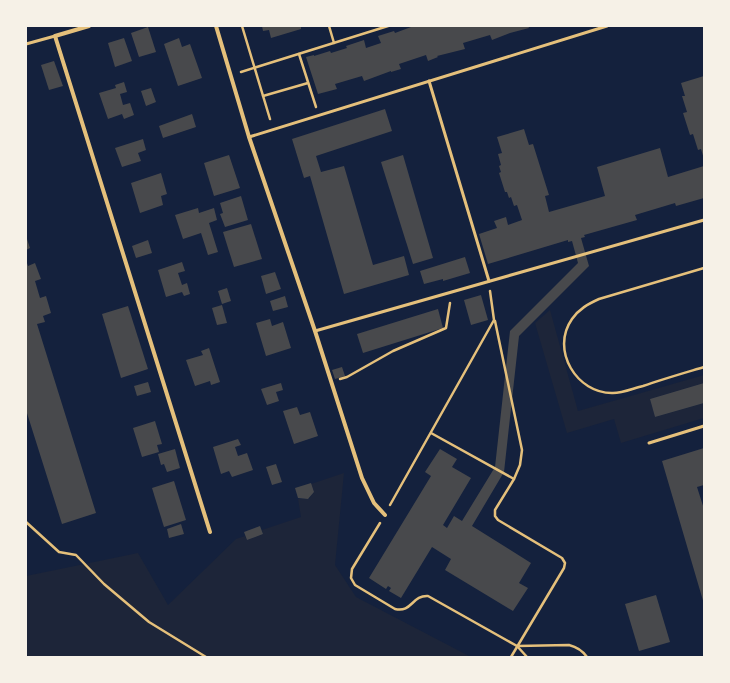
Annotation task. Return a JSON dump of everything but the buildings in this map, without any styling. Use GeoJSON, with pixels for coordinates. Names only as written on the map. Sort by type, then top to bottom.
{"type":"FeatureCollection","features":[{"type":"Feature","properties":{"kind":"street"},"geometry":{"type":"LineString","coordinates":[[89,26],[54,36],[210,532]]}},
{"type":"Feature","properties":{"kind":"street"},"geometry":{"type":"LineString","coordinates":[[216,26],[249,137],[315,331],[366,488],[374,503],[385,515]]}},
{"type":"Feature","properties":{"kind":"lane"},"geometry":{"type":"LineString","coordinates":[[249,137],[608,26]]}},
{"type":"Feature","properties":{"kind":"lane"},"geometry":{"type":"LineString","coordinates":[[26,44],[54,36]]}},
{"type":"Feature","properties":{"kind":"lane"},"geometry":{"type":"LineString","coordinates":[[429,81],[489,281]]}},
{"type":"Feature","properties":{"kind":"lane"},"geometry":{"type":"LineString","coordinates":[[315,331],[704,220]]}},
{"type":"Feature","properties":{"kind":"lane"},"geometry":{"type":"LineString","coordinates":[[649,443],[704,426]]}},
{"type":"Feature","properties":{"kind":"path"},"geometry":{"type":"LineString","coordinates":[[242,26],[273,130]]}},
{"type":"Feature","properties":{"kind":"path"},"geometry":{"type":"LineString","coordinates":[[328,26],[334,43]]}},
{"type":"Feature","properties":{"kind":"path"},"geometry":{"type":"LineString","coordinates":[[231,76],[388,26]]}},
{"type":"Feature","properties":{"kind":"path"},"geometry":{"type":"LineString","coordinates":[[299,54],[318,116]]}},
{"type":"Feature","properties":{"kind":"path"},"geometry":{"type":"LineString","coordinates":[[263,96],[308,83]]}},
{"type":"Feature","properties":{"kind":"path"},"geometry":{"type":"LineString","coordinates":[[704,268],[599,299],[583,307],[572,320],[565,336],[565,353],[570,369],[581,382],[596,390],[613,393],[704,367]]}},
{"type":"Feature","properties":{"kind":"path"},"geometry":{"type":"LineString","coordinates":[[489,281],[494,320],[522,450],[520,465],[514,479],[495,510],[495,516],[498,520],[560,557],[565,563],[564,568],[511,657]]}},
{"type":"Feature","properties":{"kind":"path"},"geometry":{"type":"LineString","coordinates":[[332,382],[347,377],[393,351],[446,328],[450,304],[462,289]]}},
{"type":"Feature","properties":{"kind":"path"},"geometry":{"type":"LineString","coordinates":[[494,320],[385,515],[352,569],[351,578],[354,585],[399,610],[408,608],[419,597],[428,596],[517,646],[527,657]]}},
{"type":"Feature","properties":{"kind":"path"},"geometry":{"type":"LineString","coordinates":[[431,433],[514,479]]}},
{"type":"Feature","properties":{"kind":"path"},"geometry":{"type":"LineString","coordinates":[[26,522],[59,552],[76,555],[104,584],[149,622],[206,657]]}},
{"type":"Feature","properties":{"kind":"path"},"geometry":{"type":"LineString","coordinates":[[517,646],[576,647],[587,657]]}},
{"type":"Feature","properties":{"kind":"shaded area"},"geometry":{"type":"Polygon","coordinates":[[[550,310],[578,411],[704,375],[704,383],[650,399],[655,417],[704,403],[704,418],[621,443],[614,419],[567,433],[535,323],[550,310]]]}},
{"type":"Feature","properties":{"kind":"shaded area"},"geometry":{"type":"Polygon","coordinates":[[[344,473],[335,565],[356,597],[471,657],[26,657],[26,576],[138,553],[168,605],[236,539],[245,536],[247,540],[263,534],[262,530],[301,517],[298,499],[309,499],[314,492],[311,484],[344,473]]]}}]}
